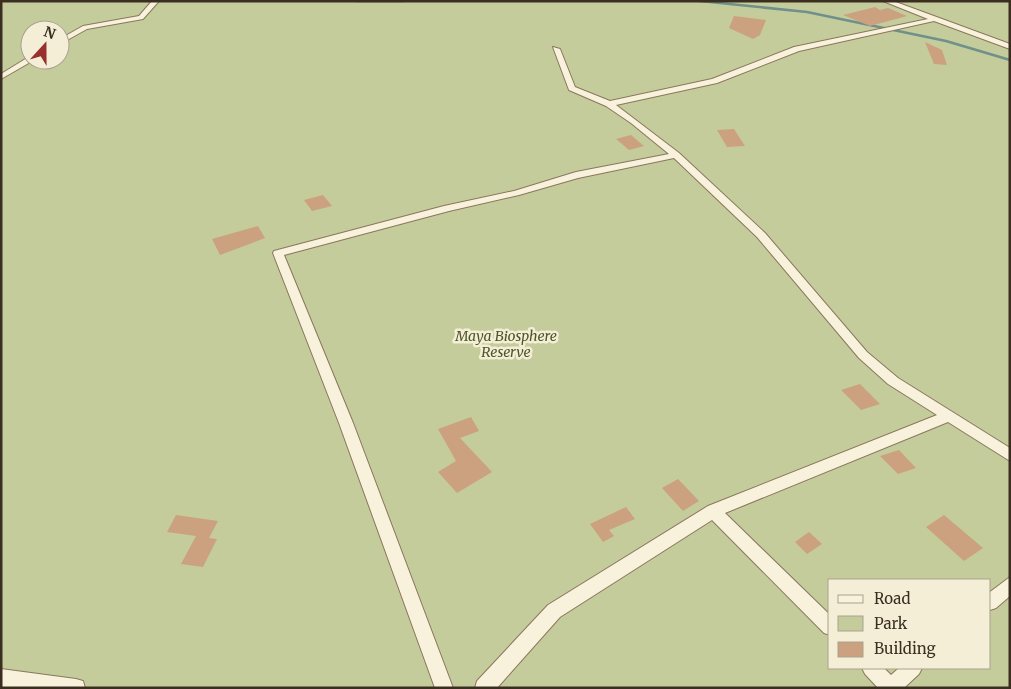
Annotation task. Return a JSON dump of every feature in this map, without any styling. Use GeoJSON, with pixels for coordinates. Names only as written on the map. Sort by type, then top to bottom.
{"type":"FeatureCollection","features":[{"type":"Feature","properties":{"kind":"street"},"geometry":{"type":"LineString","coordinates":[[70,36],[85,27],[141,18],[156,1]]}},
{"type":"Feature","properties":{"kind":"street"},"geometry":{"type":"LineString","coordinates":[[886,1],[932,20],[1010,47]]}},
{"type":"Feature","properties":{"kind":"street"},"geometry":{"type":"LineString","coordinates":[[609,104],[714,81],[797,49],[932,20]]}},
{"type":"Feature","properties":{"kind":"street"},"geometry":{"type":"LineString","coordinates":[[556,49],[572,88],[609,104],[634,120],[676,155],[760,235],[863,355],[893,381],[1010,455]]}},
{"type":"Feature","properties":{"kind":"street"},"geometry":{"type":"LineString","coordinates":[[1,77],[20,66]]}},
{"type":"Feature","properties":{"kind":"street"},"geometry":{"type":"LineString","coordinates":[[444,688],[346,423],[278,253],[576,176],[676,155]]}},
{"type":"Feature","properties":{"kind":"street"},"geometry":{"type":"LineString","coordinates":[[492,684],[554,611],[713,511],[949,416]]}},
{"type":"Feature","properties":{"kind":"street"},"geometry":{"type":"LineString","coordinates":[[713,511],[828,625]]}},
{"type":"Feature","properties":{"kind":"street"},"geometry":{"type":"LineString","coordinates":[[872,669],[891,688],[912,669]]}},
{"type":"Feature","properties":{"kind":"street"},"geometry":{"type":"LineString","coordinates":[[1,678],[76,688]]}},
{"type":"Feature","properties":{"kind":"green space","name":"Maya Biosphere Reserve"},"geometry":{"type":"Polygon","coordinates":[[[1,1],[1010,1],[1010,688],[1,688],[1,1]]]}},
{"type":"Feature","properties":{"kind":"building"},"geometry":{"type":"Polygon","coordinates":[[[875,7],[880,10],[888,8],[907,16],[870,26],[843,15],[875,7]]]}},
{"type":"Feature","properties":{"kind":"building"},"geometry":{"type":"Polygon","coordinates":[[[734,16],[766,20],[760,35],[753,39],[729,28],[734,16]]]}},
{"type":"Feature","properties":{"kind":"building"},"geometry":{"type":"Polygon","coordinates":[[[925,42],[942,50],[947,65],[934,64],[925,42]]]}},
{"type":"Feature","properties":{"kind":"building"},"geometry":{"type":"Polygon","coordinates":[[[734,129],[745,146],[727,147],[717,130],[734,129]]]}},
{"type":"Feature","properties":{"kind":"building"},"geometry":{"type":"Polygon","coordinates":[[[631,135],[644,146],[629,150],[616,139],[631,135]]]}},
{"type":"Feature","properties":{"kind":"building"},"geometry":{"type":"Polygon","coordinates":[[[323,195],[332,206],[312,211],[304,200],[323,195]]]}},
{"type":"Feature","properties":{"kind":"building"},"geometry":{"type":"Polygon","coordinates":[[[258,226],[265,238],[220,255],[212,239],[258,226]]]}},
{"type":"Feature","properties":{"kind":"building"},"geometry":{"type":"Polygon","coordinates":[[[860,384],[880,404],[861,410],[841,390],[860,384]]]}},
{"type":"Feature","properties":{"kind":"building"},"geometry":{"type":"Polygon","coordinates":[[[471,417],[479,431],[460,438],[492,472],[457,493],[438,472],[456,461],[438,429],[471,417]]]}},
{"type":"Feature","properties":{"kind":"building"},"geometry":{"type":"Polygon","coordinates":[[[899,450],[916,468],[898,474],[880,456],[899,450]]]}},
{"type":"Feature","properties":{"kind":"building"},"geometry":{"type":"Polygon","coordinates":[[[678,479],[699,501],[683,511],[662,488],[678,479]]]}},
{"type":"Feature","properties":{"kind":"building"},"geometry":{"type":"Polygon","coordinates":[[[626,507],[635,519],[609,530],[614,536],[603,542],[590,524],[626,507]]]}},
{"type":"Feature","properties":{"kind":"building"},"geometry":{"type":"Polygon","coordinates":[[[176,515],[218,521],[209,538],[217,539],[203,567],[181,564],[196,536],[167,532],[176,515]]]}},
{"type":"Feature","properties":{"kind":"building"},"geometry":{"type":"Polygon","coordinates":[[[944,515],[983,548],[964,561],[926,527],[944,515]]]}},
{"type":"Feature","properties":{"kind":"building"},"geometry":{"type":"Polygon","coordinates":[[[809,532],[822,544],[807,554],[795,542],[809,532]]]}},
{"type":"Feature","properties":{"kind":"waterway"},"geometry":{"type":"LineString","coordinates":[[356,1],[403,1]]}},
{"type":"Feature","properties":{"kind":"waterway"},"geometry":{"type":"LineString","coordinates":[[700,1],[807,12],[946,41],[1010,60]]}}]}
